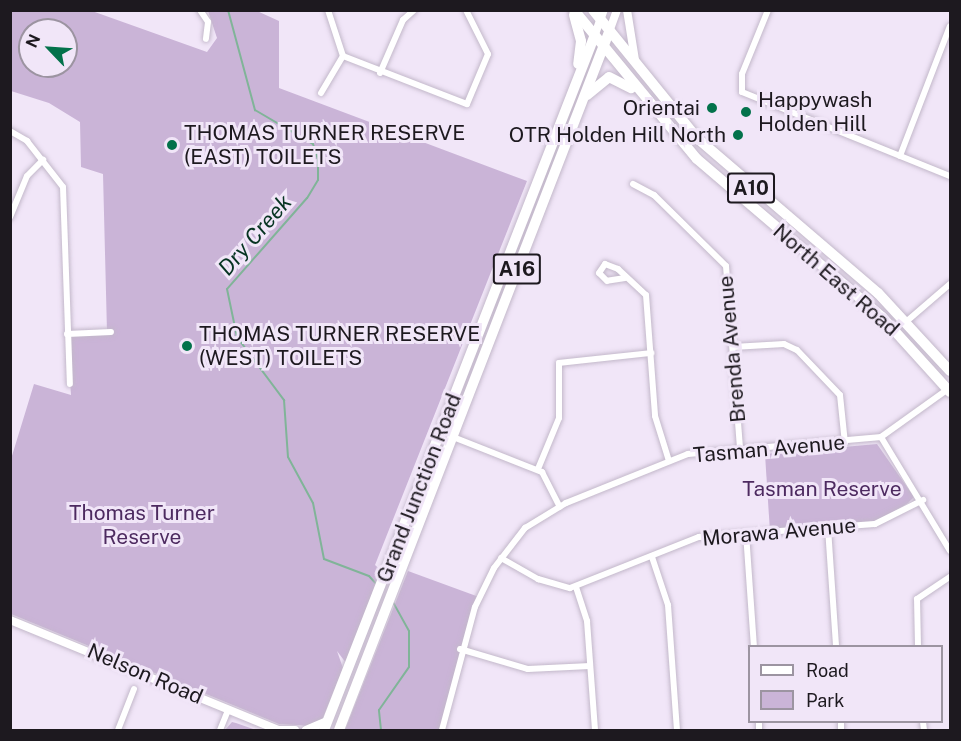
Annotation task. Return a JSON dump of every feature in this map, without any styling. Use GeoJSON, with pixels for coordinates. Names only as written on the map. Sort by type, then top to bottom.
{"type":"FeatureCollection","features":[{"type":"Feature","properties":{"kind":"highway","name":"North East Road"},"geometry":{"type":"LineString","coordinates":[[573,10],[638,93],[717,177],[882,317],[949,391]]}},
{"type":"Feature","properties":{"kind":"highway"},"geometry":{"type":"LineString","coordinates":[[572,94],[581,47],[573,10]]}},
{"type":"Feature","properties":{"kind":"highway","name":"North East Road"},"geometry":{"type":"LineString","coordinates":[[593,10],[602,15],[609,32],[638,69],[734,174],[907,321],[951,371]]}},
{"type":"Feature","properties":{"kind":"highway","name":"Grand Junction Road"},"geometry":{"type":"LineString","coordinates":[[339,730],[609,32]]}},
{"type":"Feature","properties":{"kind":"highway","name":"Grand Junction Road"},"geometry":{"type":"LineString","coordinates":[[324,730],[594,37]]}},
{"type":"Feature","properties":{"kind":"highway"},"geometry":{"type":"LineString","coordinates":[[582,101],[609,77],[638,93]]}},
{"type":"Feature","properties":{"kind":"highway"},"geometry":{"type":"LineString","coordinates":[[531,197],[543,202]]}},
{"type":"Feature","properties":{"kind":"highway"},"geometry":{"type":"LineString","coordinates":[[882,317],[907,321],[907,343]]}},
{"type":"Feature","properties":{"kind":"highway"},"geometry":{"type":"LineString","coordinates":[[440,432],[453,437]]}},
{"type":"Feature","properties":{"kind":"main road","name":"Grand Junction Road"},"geometry":{"type":"LineString","coordinates":[[609,32],[617,10]]}},
{"type":"Feature","properties":{"kind":"main road"},"geometry":{"type":"LineString","coordinates":[[627,10],[638,69]]}},
{"type":"Feature","properties":{"kind":"main road","name":"Grand Junction Road"},"geometry":{"type":"LineString","coordinates":[[594,37],[602,15]]}},
{"type":"Feature","properties":{"kind":"main road","name":"Nelson Road"},"geometry":{"type":"LineString","coordinates":[[10,620],[277,730]]}},
{"type":"Feature","properties":{"kind":"main road"},"geometry":{"type":"LineString","coordinates":[[306,730],[328,720]]}},
{"type":"Feature","properties":{"kind":"main road"},"geometry":{"type":"LineString","coordinates":[[277,730],[295,730]]}},
{"type":"Feature","properties":{"kind":"street"},"geometry":{"type":"LineString","coordinates":[[200,10],[208,25],[206,39]]}},
{"type":"Feature","properties":{"kind":"street"},"geometry":{"type":"LineString","coordinates":[[328,10],[343,56],[458,104],[469,103],[488,54],[466,10]]}},
{"type":"Feature","properties":{"kind":"street"},"geometry":{"type":"LineString","coordinates":[[380,73],[401,22],[414,10]]}},
{"type":"Feature","properties":{"kind":"street"},"geometry":{"type":"LineString","coordinates":[[768,10],[740,83],[745,94],[951,176]]}},
{"type":"Feature","properties":{"kind":"street"},"geometry":{"type":"LineString","coordinates":[[900,156],[951,26]]}},
{"type":"Feature","properties":{"kind":"street"},"geometry":{"type":"LineString","coordinates":[[321,93],[343,56]]}},
{"type":"Feature","properties":{"kind":"street"},"geometry":{"type":"LineString","coordinates":[[10,131],[43,160],[64,193],[70,384]]}},
{"type":"Feature","properties":{"kind":"street"},"geometry":{"type":"LineString","coordinates":[[10,217],[27,176],[43,160]]}},
{"type":"Feature","properties":{"kind":"street","name":"Brenda Avenue"},"geometry":{"type":"LineString","coordinates":[[633,184],[654,195],[722,259],[728,273],[740,449]]}},
{"type":"Feature","properties":{"kind":"street"},"geometry":{"type":"LineString","coordinates":[[625,278],[646,295],[656,426],[669,461]]}},
{"type":"Feature","properties":{"kind":"street"},"geometry":{"type":"LineString","coordinates":[[907,321],[951,284]]}},
{"type":"Feature","properties":{"kind":"street"},"geometry":{"type":"LineString","coordinates":[[67,334],[111,332]]}},
{"type":"Feature","properties":{"kind":"street"},"geometry":{"type":"LineString","coordinates":[[733,347],[784,344],[797,350],[840,396],[845,443]]}},
{"type":"Feature","properties":{"kind":"street"},"geometry":{"type":"LineString","coordinates":[[538,470],[559,418],[560,363],[651,353]]}},
{"type":"Feature","properties":{"kind":"street","name":"Tasman Avenue"},"geometry":{"type":"LineString","coordinates":[[443,730],[460,649],[501,558],[520,532],[560,507],[669,461],[700,451],[845,443],[880,437],[949,391]]}},
{"type":"Feature","properties":{"kind":"street"},"geometry":{"type":"LineString","coordinates":[[453,437],[538,470],[560,507]]}},
{"type":"Feature","properties":{"kind":"street"},"geometry":{"type":"LineString","coordinates":[[880,437],[923,500],[951,551]]}},
{"type":"Feature","properties":{"kind":"street","name":"Morawa Avenue"},"geometry":{"type":"LineString","coordinates":[[576,587],[699,537],[828,528],[885,521],[923,500]]}},
{"type":"Feature","properties":{"kind":"street"},"geometry":{"type":"LineString","coordinates":[[828,528],[836,645]]}},
{"type":"Feature","properties":{"kind":"street"},"geometry":{"type":"LineString","coordinates":[[746,534],[753,645]]}},
{"type":"Feature","properties":{"kind":"street"},"geometry":{"type":"LineString","coordinates":[[652,557],[669,605],[677,730]]}},
{"type":"Feature","properties":{"kind":"street"},"geometry":{"type":"LineString","coordinates":[[501,558],[538,579],[576,587],[586,611],[595,730]]}},
{"type":"Feature","properties":{"kind":"street"},"geometry":{"type":"LineString","coordinates":[[918,645],[917,600],[951,577]]}},
{"type":"Feature","properties":{"kind":"street"},"geometry":{"type":"LineString","coordinates":[[460,649],[528,669],[590,666]]}},
{"type":"Feature","properties":{"kind":"street"},"geometry":{"type":"LineString","coordinates":[[118,730],[134,689]]}},
{"type":"Feature","properties":{"kind":"street"},"geometry":{"type":"LineString","coordinates":[[219,730],[228,710]]}},
{"type":"Feature","properties":{"kind":"green space","name":"Thomas Turner Reserve"},"geometry":{"type":"Polygon","coordinates":[[[10,11],[92,11],[207,52],[217,38],[208,11],[257,11],[279,21],[279,88],[527,181],[375,565],[385,574],[349,667],[337,651],[343,668],[322,720],[312,726],[279,724],[11,614],[11,459],[34,384],[71,395],[67,334],[107,332],[103,174],[81,167],[80,122],[49,103],[11,91],[10,11]]]}},
{"type":"Feature","properties":{"kind":"green space","name":"Tasman Reserve"},"geometry":{"type":"Polygon","coordinates":[[[877,444],[914,497],[908,503],[875,524],[770,532],[765,454],[877,444]]]}},
{"type":"Feature","properties":{"kind":"green space"},"geometry":{"type":"Polygon","coordinates":[[[408,571],[479,597],[439,730],[345,730],[408,571]]]}},
{"type":"Feature","properties":{"kind":"green space"},"geometry":{"type":"Polygon","coordinates":[[[232,722],[236,723],[256,730],[225,730],[232,722]]]}},
{"type":"Feature","properties":{"kind":"waterway","name":"Dry Creek"},"geometry":{"type":"LineString","coordinates":[[228,10],[255,110],[313,144],[318,159],[318,180],[307,198],[227,289],[237,337],[284,400],[288,457],[313,503],[324,559],[369,576],[377,585]]}},
{"type":"Feature","properties":{"kind":"waterway","name":"Dry Creek"},"geometry":{"type":"LineString","coordinates":[[381,730],[379,710],[409,667],[409,631],[393,602]]}},
{"type":"Feature","properties":{"kind":"place","name":"Orientai"},"geometry":{"type":"Point","coordinates":[712,108]}},
{"type":"Feature","properties":{"kind":"place","name":"Happywash Holden Hill"},"geometry":{"type":"Point","coordinates":[746,112]}},
{"type":"Feature","properties":{"kind":"place","name":"OTR Holden Hill North"},"geometry":{"type":"Point","coordinates":[738,135]}},
{"type":"Feature","properties":{"kind":"place","name":"THOMAS TURNER RESERVE (EAST) TOILETS"},"geometry":{"type":"Point","coordinates":[172,145]}},
{"type":"Feature","properties":{"kind":"place","name":"THOMAS TURNER RESERVE (WEST) TOILETS"},"geometry":{"type":"Point","coordinates":[187,346]}}]}
